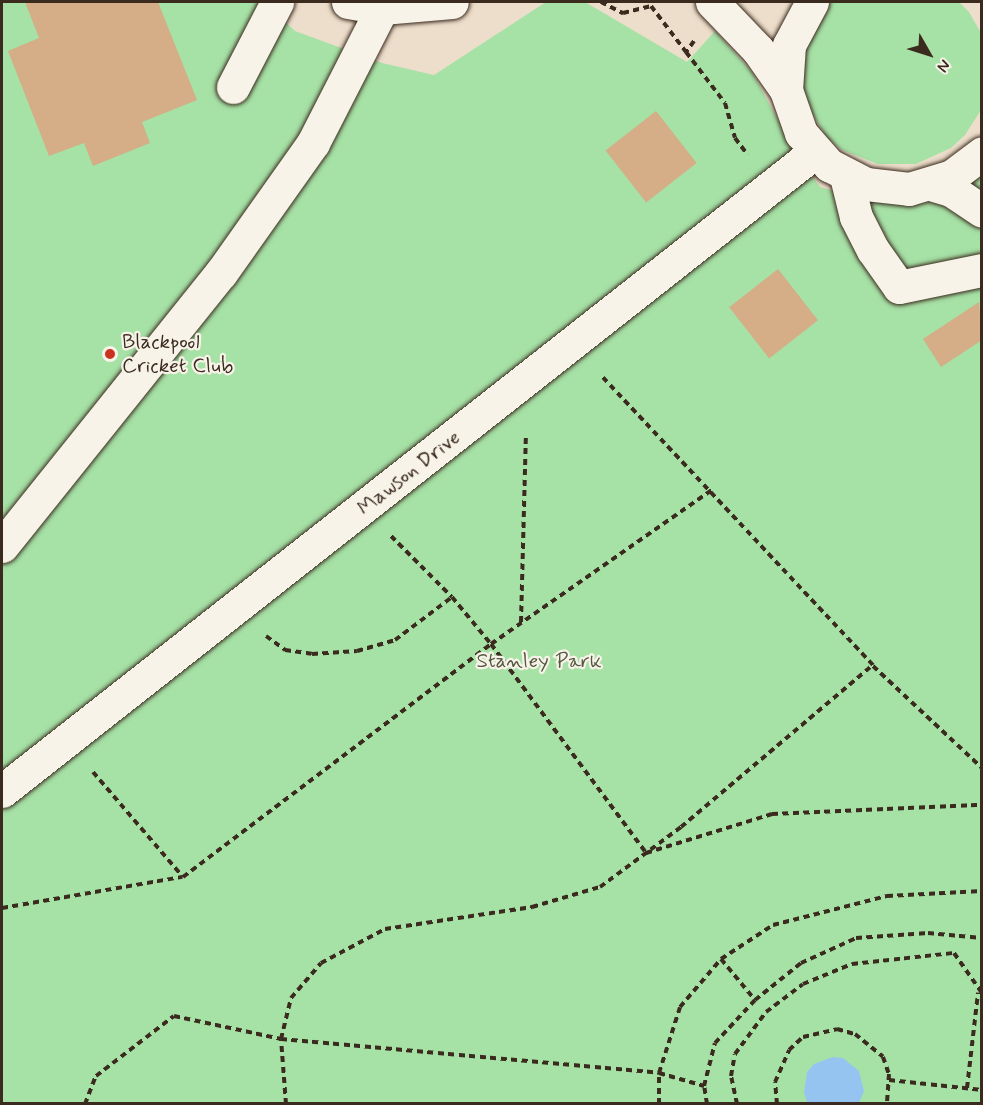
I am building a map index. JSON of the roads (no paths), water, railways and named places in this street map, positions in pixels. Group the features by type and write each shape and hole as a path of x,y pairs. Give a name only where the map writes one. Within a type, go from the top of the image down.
{"street":[{"path":"233,87 278,2"},
{"path":"348,2 382,8 452,2"},
{"path":"812,2 789,45 786,90 791,112 815,152 846,176 888,188 930,184 952,176 981,153"},
{"path":"715,4 758,50 786,90"},
{"path":"2,546 227,264 313,143 382,8"},
{"name":"Mawson Drive","path":"2,791 815,152"},
{"path":"846,176 856,217 873,250 899,287 981,270"},
{"path":"930,184 951,190 981,211"}],"water":[{"path":"833,1057 843,1058 859,1071 864,1091 859,1103 807,1102 804,1092 807,1072 814,1064"}],"place":[{"name":"Blackpool Cricket Club","path":"110,354"}],"park label":[{"name":"Stanley Park","path":"539,661"}]}
